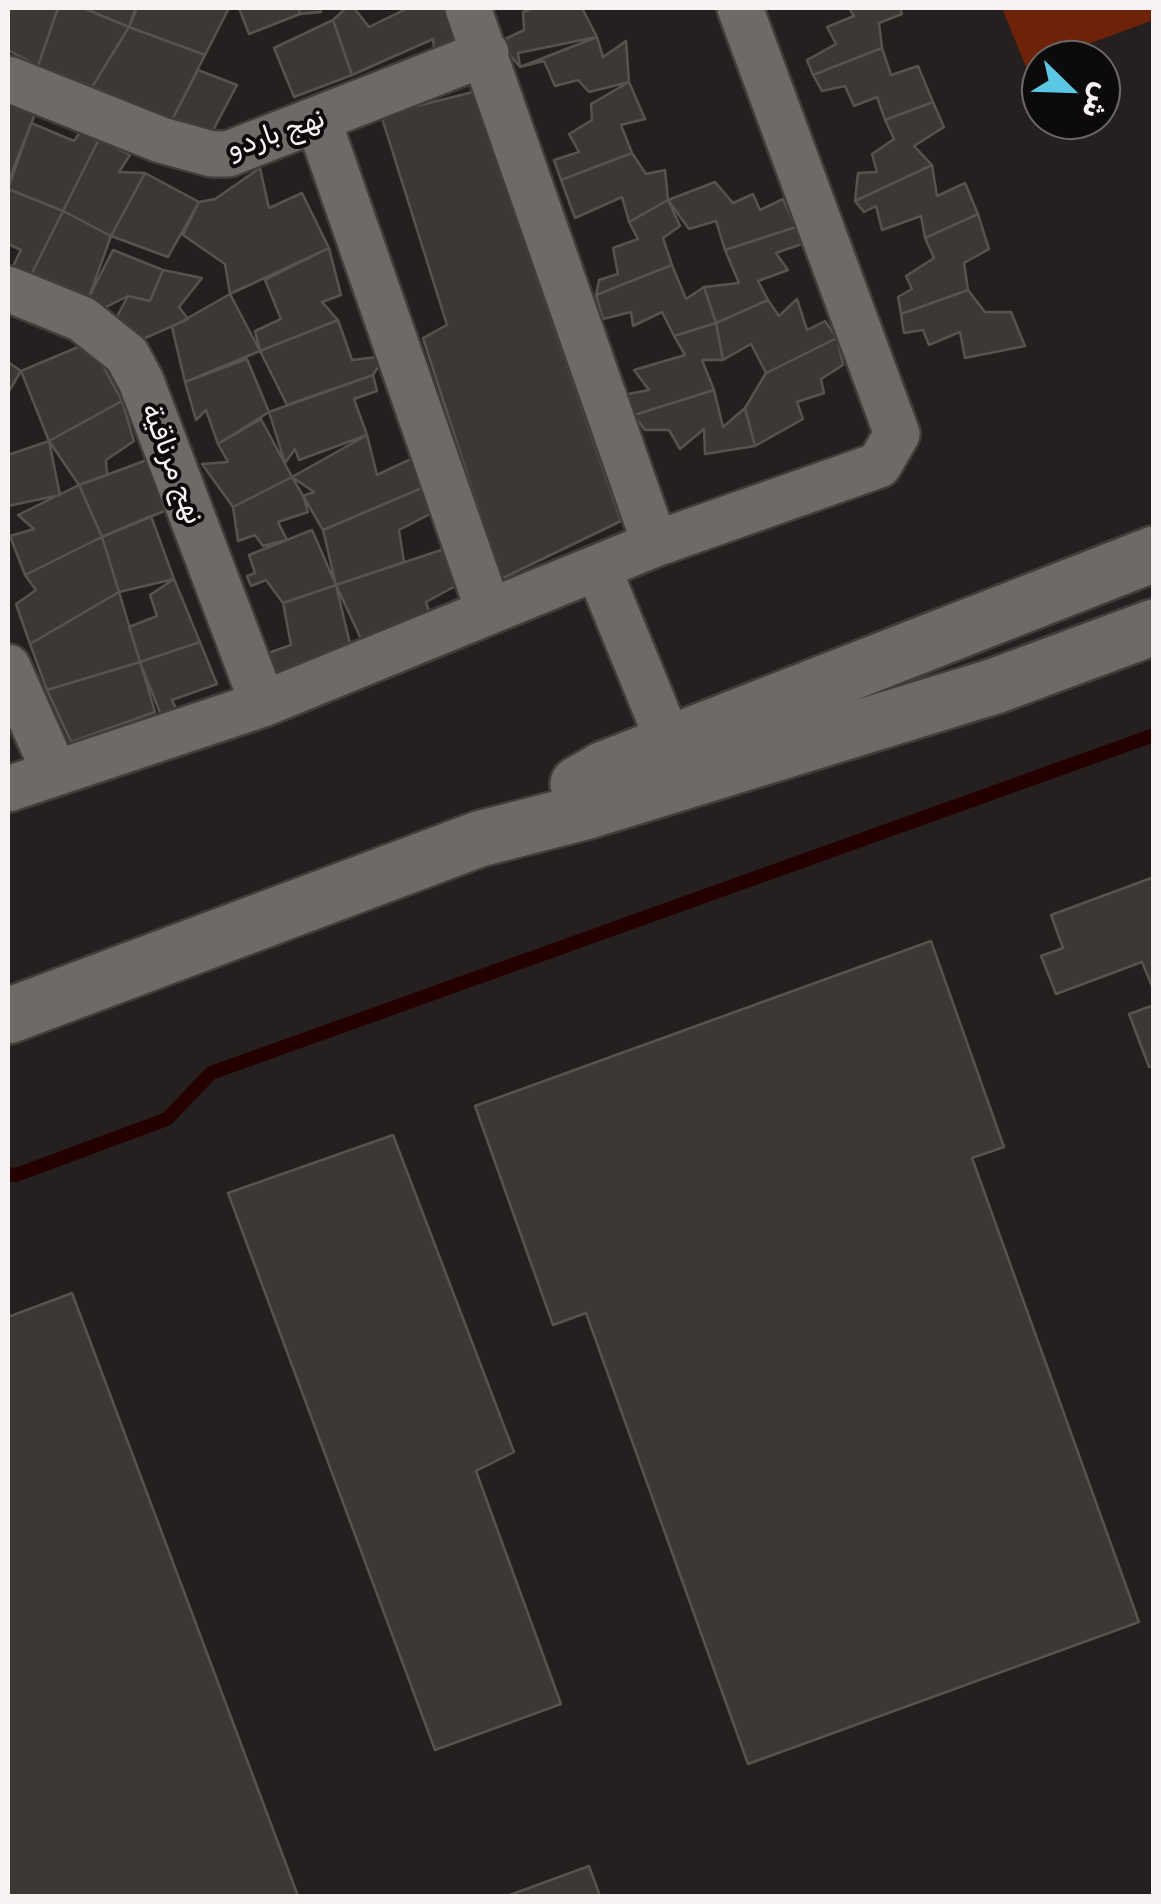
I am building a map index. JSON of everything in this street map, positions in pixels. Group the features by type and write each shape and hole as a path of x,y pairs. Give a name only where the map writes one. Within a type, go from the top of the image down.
{"street":[{"path":"468,8 655,544"},
{"path":"8,789 263,704 655,544 879,465 897,434 740,8"},
{"name":"نهج باردو","path":"8,79 161,140 212,154 248,148 486,53"},
{"path":"318,120 489,612"},
{"name":"نهج مرناقية","path":"8,289 82,319 127,354 263,704"},
{"path":"8,1016 677,763 1154,554"},
{"path":"598,568 677,763"},
{"path":"677,763 995,686 1154,627"},
{"path":"8,667 55,773"}],"shaded area":[{"path":"1002,8 1153,8 1153,20 1099,40 1021,40 1021,55"}],"building":[{"path":"9,8 58,8 38,66 8,50"},
{"path":"58,8 83,8 129,27 92,87 38,66"},
{"path":"83,8 137,8 129,27"},
{"path":"136,8 229,8 205,55 129,27"},
{"path":"239,8 298,8 300,14 249,34"},
{"path":"298,8 320,8 321,12 300,14"},
{"path":"346,8 354,8 369,27 408,8 450,8 461,44 435,56 433,39 352,75 333,20"},
{"path":"534,8 582,8 597,37 520,67 499,42 524,30 523,12"},
{"path":"849,8 900,8 902,14 879,23 882,48 813,75 807,60 836,44 827,27 854,16"},
{"path":"333,20 352,75 294,97 274,48"},
{"path":"129,27 205,55 172,120 92,87"},
{"path":"597,37 603,57 626,41 629,82 589,92 578,80 555,86 544,61 520,67 518,53"},
{"path":"882,48 891,75 918,66 933,102 885,120 877,97 854,106 845,86 822,91 813,75"},
{"path":"198,70 237,85 209,138 172,120"},
{"path":"629,82 645,119 621,125 632,153 561,180 554,160 579,152 569,134 592,120 591,104"},
{"path":"473,92 621,521 501,579 423,338 447,325 381,115"},
{"path":"8,101 37,109 8,182"},
{"path":"933,102 944,127 914,146 932,165 855,201 858,173 877,172 872,154 894,139 885,120"},
{"path":"31,123 74,141 81,131 99,139 63,211 8,189"},
{"path":"99,139 130,155 119,172 145,173 111,236 63,211"},
{"path":"632,153 646,174 665,170 668,200 629,222 622,197 575,218 561,180"},
{"path":"932,165 937,196 965,183 978,214 925,238 921,216 882,230 876,206 864,212 855,201"},
{"path":"260,168 269,208 302,193 329,248 230,294 225,264 183,235 199,202 215,199"},
{"path":"145,173 199,202 168,257 111,236"},
{"path":"715,182 733,203 753,194 760,210 783,199 796,227 725,250 716,221 689,229 668,200"},
{"path":"8,189 63,211 32,273 10,272 21,250 8,244"},
{"path":"668,200 680,226 663,238 672,265 596,295 599,280 618,274 613,248 638,239 629,222"},
{"path":"63,211 111,236 89,297 32,273"},
{"path":"978,214 989,249 964,263 968,290 901,314 898,297 912,289 906,276 934,258 925,238"},
{"path":"796,227 802,244 776,253 788,270 758,281 768,300 716,323 704,287 739,283 725,250"},
{"path":"329,248 341,295 322,302 338,320 260,351 255,331 281,319 265,280"},
{"path":"113,250 163,270 150,301 128,296 100,310 89,297"},
{"path":"672,265 686,299 704,287 716,323 674,336 662,312 633,326 631,312 603,319 596,295"},
{"path":"163,270 202,278 179,307 188,319 143,339 114,322 128,296 150,301"},
{"path":"968,290 985,312 1011,312 1025,346 965,358 960,332 929,345 923,330 904,333 901,314"},
{"path":"230,294 260,351 185,382 172,327"},
{"path":"797,299 807,330 825,321 837,338 766,373 751,344 723,360 716,323 768,300 779,316"},
{"path":"338,320 352,360 385,356 373,375 287,405 260,351"},
{"path":"716,323 723,360 702,360 714,390 634,415 623,395 649,390 634,370 685,355 674,336"},
{"path":"837,338 843,365 821,379 824,393 797,402 803,419 755,446 745,408 766,373"},
{"path":"90,342 122,401 49,441 21,371"},
{"path":"247,359 269,412 218,444 206,410 196,420 185,382"},
{"path":"8,362 21,371 8,393"},
{"path":"373,375 377,391 354,399 367,435 299,460 295,449 285,463 269,412"},
{"path":"714,390 723,427 745,408 755,446 705,454 704,429 680,449 669,430 645,430 634,415"},
{"path":"122,401 134,441 106,460 107,475 79,485 49,441"},
{"path":"261,419 292,477 233,507 202,464 228,462 218,444"},
{"path":"367,435 377,475 415,457 429,485 323,530 292,477"},
{"path":"49,441 60,495 8,506 8,455"},
{"path":"155,457 174,507 102,537 79,485"},
{"path":"292,477 314,492 303,496 308,512 278,522 287,540 263,546 255,535 238,541 233,507"},
{"path":"79,485 102,537 25,575 10,536 34,529 18,515"},
{"path":"429,485 438,510 399,530 404,562 336,585 323,530"},
{"path":"151,516 174,579 119,592 102,537"},
{"path":"312,530 336,585 283,603 266,580 251,586 247,576 255,573 249,555"},
{"path":"102,537 119,592 30,644 16,604 36,590 25,575"},
{"path":"444,549 461,583 426,602 432,622 367,652 336,585"},
{"path":"174,579 200,642 140,662 129,627 157,616 150,595"},
{"path":"336,585 351,648 276,678 268,653 291,645 283,603"},
{"path":"119,592 140,662 47,690 30,644"},
{"path":"200,642 217,684 172,700 178,713 163,720 140,662"},
{"path":"140,662 155,712 71,742 47,690"},
{"path":"1154,877 1154,991 1142,962 1056,994 1041,956 1063,948 1051,915"},
{"path":"931,941 1004,1147 972,1158 1139,1622 748,1764 586,1313 553,1325 475,1106"},
{"path":"1154,1005 1154,1066 1149,1067 1129,1014"},
{"path":"393,1135 514,1452 476,1471 561,1704 435,1750 228,1193"},
{"path":"72,1293 298,1896 8,1896 8,1317"},
{"path":"589,1866 600,1896 507,1896"}],"waterway":[{"path":"8,1174 16,1175 167,1119 211,1073 1154,735"}]}
